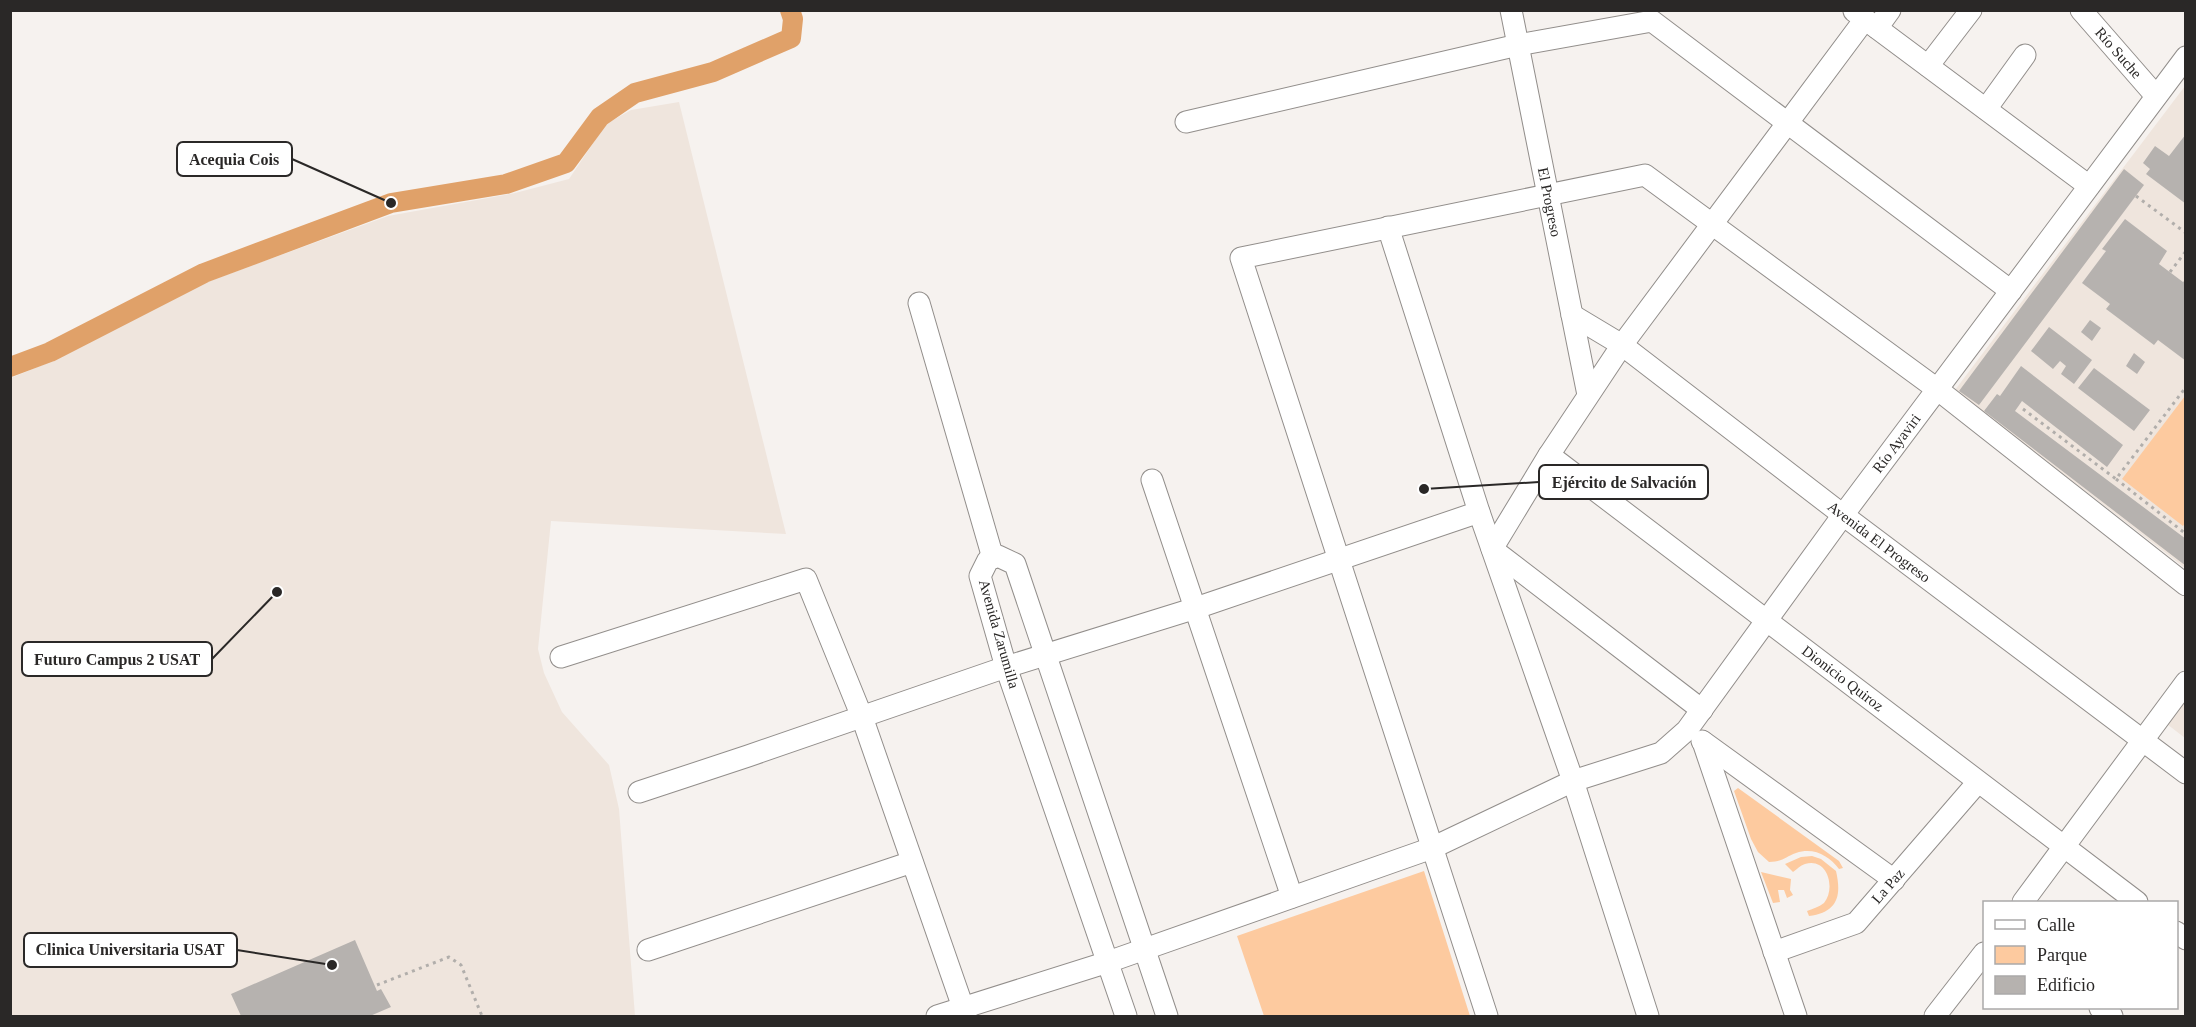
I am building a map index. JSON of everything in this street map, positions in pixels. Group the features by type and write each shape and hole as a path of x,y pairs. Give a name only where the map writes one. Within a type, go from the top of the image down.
{"street":[{"name":"El Progreso","path":"1511,10 1588,395"},
{"path":"1492,549 1549,455 1622,345 1865,19 1890,10"},
{"path":"1928,66 1971,10"},
{"name":"Río Suche","path":"2081,10 2156,96"},
{"path":"1186,122 1654,16 1788,124 2011,291"},
{"path":"1865,19 2089,186"},
{"path":"1986,109 2025,55"},
{"name":"Río Ayaviri","path":"937,1017 965,1012 1432,848 1572,781 1661,753 1695,736 1702,710 1766,621 2186,57"},
{"path":"1486,1017 1241,258 1645,175 1937,389 2186,585"},
{"path":"1388,227 1479,512 1572,781 1647,1017"},
{"path":"919,303 993,558"},
{"name":"Avenida El Progreso","path":"1572,315 1622,345 1843,515 2186,773"},
{"name":"Dionicio Quiroz","path":"1549,455 2134,901"},
{"path":"1152,480 1292,897"},
{"path":"639,792 1006,667 1196,608 1479,512"},
{"path":"1492,549 1702,710"},
{"name":"Avenida Zarumilla","path":"1126,1017 1006,667 980,576 988,560 998,556 1015,564 1167,1017"},
{"path":"561,657 806,579 862,717 965,1012"},
{"path":"2025,901 2186,682"},
{"path":"1695,736 1894,880"},
{"path":"1695,736 1796,1017"},
{"name":"La Paz","path":"1774,952 1856,923 1978,782"},
{"path":"648,950 912,862"},
{"path":"1935,1017 1983,954"}],"path":[{"path":"2136,196 2186,233"},
{"path":"2170,272 2186,251"},
{"path":"2116,479 2186,387"},
{"path":"2023,409 2184,531"},
{"path":"377,985 449,957 461,965 482,1017"}],"shaded area":[{"path":"2185,86 2185,568 1955,390"},
{"path":"679,102 786,534 551,521 538,649 544,673 562,712 609,765 619,809 635,1016 11,1016 11,378 45,364 207,282 388,216 515,193 569,179 606,124 631,110"},
{"path":"2185,692 2185,738 2163,721"}],"green space":[{"path":"2185,396 2186,522 2183,526 2122,479"},
{"path":"1738,788 1839,861 1843,868 1839,869 1831,860 1809,851 1769,862 1758,852 1751,839 1734,791"},
{"path":"1812,856 1821,859 1836,871 1838,888 1835,902 1831,907 1826,911 1809,916 1807,911 1824,903 1828,897 1828,876 1819,865 1813,863 1804,865 1793,872 1785,864 1801,857"},
{"path":"1424,871 1470,1016 1264,1016 1237,936"},
{"path":"1761,872 1791,879 1790,890 1793,895 1787,898 1784,890 1778,890 1780,902 1773,903"}],"building":[{"path":"2186,134 2186,204 2146,174 2150,169 2143,163 2155,146 2169,156"},
{"path":"2124,169 2144,185 1979,405 1959,391"},
{"path":"2125,219 2167,251 2159,264 2183,282 2186,279 2186,361 2158,340 2154,345 2106,309 2110,304 2082,283 2106,251 2102,249"},
{"path":"2090,320 2101,328 2092,341 2081,332"},
{"path":"2049,327 2092,360 2074,384 2061,374 2066,366 2060,361 2053,369 2031,351"},
{"path":"2134,353 2145,362 2137,374 2126,366"},
{"path":"2021,366 2123,445 2107,467 2022,401 2015,411 2186,539 2186,566 1984,411 1997,394 2000,396"},
{"path":"2094,368 2150,410 2134,431 2078,388"},
{"path":"355,940 377,991 381,989 391,1007 370,1016 241,1016 231,994"}],"waterway":[{"path":"10,367 50,352 204,273 391,203 506,184 566,163 600,117 635,93 713,72 791,38 793,19 790,10"}],"place":[{"name":"Acequia Cois","path":"391,203"},
{"name":"Ejército de Salvación","path":"1424,489"},
{"name":"Futuro Campus 2 USAT","path":"277,592"},
{"name":"Clinica Universitaria USAT","path":"332,965"}]}
